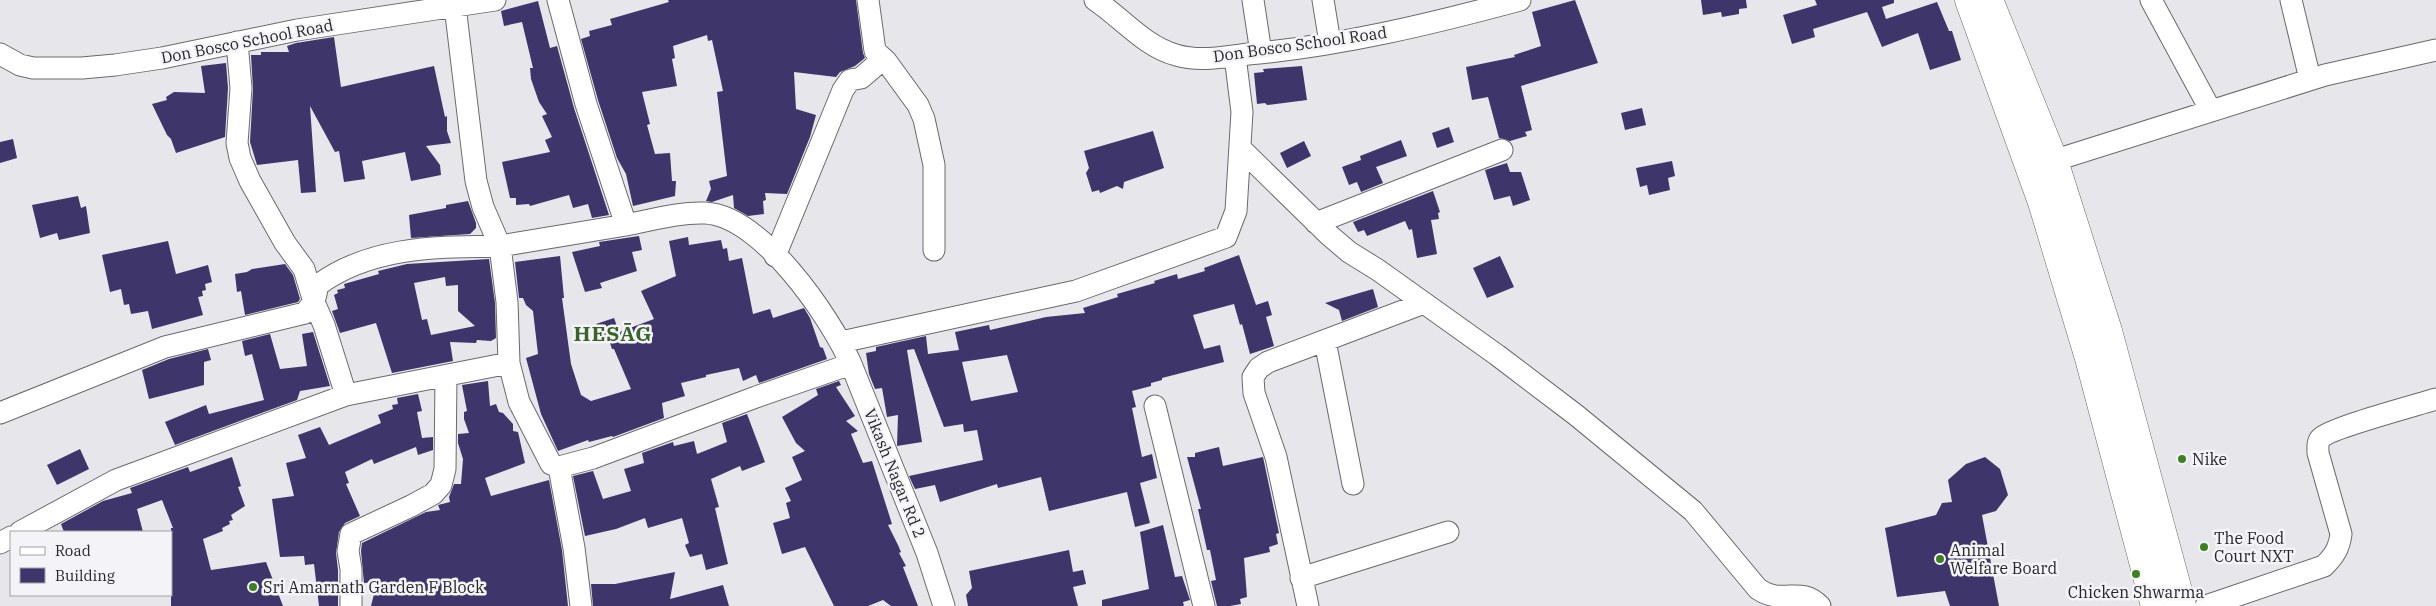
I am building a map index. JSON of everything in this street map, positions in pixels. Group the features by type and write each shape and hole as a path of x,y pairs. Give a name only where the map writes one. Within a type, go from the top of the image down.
{"main road":[{"path":"1969,0 2042,165 2108,331 2182,606"},
{"path":"1989,0 2042,165 2089,358 2155,606"}],"street":[{"name":"Don Bosco School Road","path":"0,54 20,65 33,68 82,68 162,58 297,30 495,0"},
{"path":"558,0 586,104 626,225"},
{"path":"868,0 875,51 918,105 924,119 934,165 934,250"},
{"path":"1253,0 1262,53"},
{"path":"1323,0 1330,43"},
{"name":"Don Bosco School Road","path":"1103,2 1144,40 1176,55 1201,59 1262,53 1352,40 1517,0"},
{"path":"2151,0 2211,111"},
{"path":"2291,0 2310,79"},
{"path":"454,6 476,181 483,208 500,246 507,302 509,362 519,402 550,464 559,467 593,458 756,397 851,364"},
{"path":"237,42 242,88 237,143 240,158 250,181 285,243 304,269 346,395"},
{"path":"2042,165 2310,79 2436,50"},
{"path":"841,342 1076,291 1226,237 1236,211 1242,112 1235,56"},
{"path":"775,256 843,90 850,80 861,78 882,60"},
{"path":"1240,148 1316,223 1349,252 1498,355 1576,415 1693,511 1758,590 1772,603 1805,597 1814,600 1820,606"},
{"path":"1316,223 1502,150"},
{"name":"Vikash Nagar Rd 2","path":"314,302 318,286 328,277 366,260 403,250 442,246 500,246 677,215 707,213 738,223 775,256 805,287 841,342 927,553 944,606"},
{"path":"0,413 165,347 305,313 314,302"},
{"path":"1308,606 1276,457 1254,393 1253,377 1259,368 1268,362 1424,303"},
{"path":"1325,341 1353,484"},
{"path":"22,531 116,480 346,395 509,362"},
{"path":"351,606 351,568 348,551 350,534 411,506 433,494 441,485 445,469 446,376"},
{"path":"2206,606 2324,566 2334,556 2339,546 2341,534 2318,453 2318,443 2321,438 2338,430 2436,399"},
{"path":"1155,406 1204,606"},
{"path":"559,467 574,548 581,606"},
{"path":"1301,578 1448,532"}],"building":[{"path":"668,0 856,0 865,58 855,66 840,72 836,77 794,72 796,109 816,115 810,137 787,194 765,193 766,200 763,201 764,214 748,216 734,208 733,195 712,202 706,201 711,189 709,181 727,176 717,92 723,91 712,40 708,41 707,35 673,46 675,58 672,59 677,86 642,92 650,124 647,125 655,154 670,153 672,181 676,181 675,196 633,206 626,174 617,158 581,39 590,36 589,31 612,25 610,19 669,2"},
{"path":"1575,0 1598,63 1521,86 1532,130 1525,132 1527,136 1510,141 1499,138 1488,97 1472,100 1466,67 1515,57 1514,55 1541,46 1532,12"},
{"path":"1701,0 1746,0 1747,8 1739,9 1739,14 1722,17 1721,12 1703,15"},
{"path":"1815,0 1894,0 1894,3 1882,7 1886,19 1937,2 1949,31 1952,31 1961,60 1930,70 1918,33 1882,47 1867,12 1813,29 1815,37 1792,44 1783,15 1817,5"},
{"path":"538,1 550,48 557,46 574,108 609,215 592,218 588,204 573,208 569,195 530,206 529,204 516,205 516,198 510,198 502,162 550,152 545,140 552,137 542,116 547,114 539,102 531,79 530,68 533,68 522,22 504,26 501,11"},
{"path":"334,37 341,87 434,66 445,117 447,116 447,131 451,143 426,146 440,165 441,175 411,181 405,152 362,161 365,179 344,182 339,151 335,152 310,106 316,192 301,193 298,160 257,165 250,142 253,89 251,55 261,55 261,52 289,52 287,46"},
{"path":"226,63 228,88 225,137 176,153 171,139 167,135 152,104 167,100 166,97 174,92 205,93 201,66"},
{"path":"1302,66 1307,100 1267,105 1265,103 1257,104 1254,73 1264,72 1263,69"},
{"path":"1642,108 1646,125 1625,130 1621,113"},
{"path":"1449,127 1454,142 1437,148 1432,133"},
{"path":"1153,131 1164,168 1124,182 1123,189 1117,186 1100,193 1099,190 1092,192 1086,173 1089,168 1084,151"},
{"path":"13,139 17,158 0,163 0,142"},
{"path":"1401,140 1407,156 1376,167 1383,183 1361,192 1357,182 1349,185 1342,167 1361,160 1360,156"},
{"path":"1304,141 1311,156 1287,168 1280,153"},
{"path":"1672,161 1675,176 1668,178 1670,190 1649,195 1647,185 1640,187 1636,168"},
{"path":"1507,163 1510,172 1521,172 1530,200 1513,206 1510,196 1494,200 1485,170"},
{"path":"1433,191 1440,212 1438,213 1439,219 1431,220 1437,254 1417,258 1412,229 1409,230 1405,221 1367,236 1364,230 1358,232 1353,222"},
{"path":"78,196 81,208 86,206 90,233 59,240 57,233 40,238 32,205"},
{"path":"468,201 476,223 476,228 470,234 411,238 409,215 446,208 446,205"},
{"path":"639,236 642,250 632,252 637,271 600,283 602,288 585,292 572,252 600,246 599,242"},
{"path":"688,237 689,245 721,240 723,249 727,248 729,261 742,258 753,314 770,309 773,318 804,308 827,359 759,383 756,375 743,381 739,368 681,383 685,396 662,403 664,418 613,437 589,442 588,440 558,451 541,414 526,358 538,354 533,311 526,305 523,298 519,298 515,262 560,256 564,298 562,298 571,364 581,395 591,401 631,389 614,349 612,349 609,340 603,340 596,324 614,318 619,332 654,319 641,291 676,276 669,241"},
{"path":"168,241 176,274 208,265 212,282 205,284 206,290 202,291 203,296 198,297 203,315 152,329 148,311 131,314 129,304 124,305 121,289 110,292 102,255"},
{"path":"1239,255 1256,305 1268,301 1272,315 1266,317 1274,346 1250,354 1242,324 1240,325 1234,304 1193,315 1204,349 1220,345 1224,362 1162,378 1162,380 1151,383 1151,386 1132,391 1136,407 1132,408 1142,457 1152,454 1157,478 1140,483 1150,523 1135,527 1127,492 1049,511 1041,477 998,488 997,484 940,502 935,485 915,489 909,476 983,460 977,430 964,432 963,424 944,427 914,349 907,350 922,442 897,446 898,415 887,417 882,388 875,389 869,374 866,353 876,351 876,347 926,336 928,354 959,350 955,332 989,325 990,330 1046,317 1085,313 1083,308 1118,297 1117,294 1155,283 1154,281 1177,274 1178,279 1205,271 1204,268","holes":["1007,355 1018,392 971,401 962,362"]},
{"path":"1500,256 1514,287 1487,298 1473,268"},
{"path":"489,259 495,303 496,338 491,341 477,340 476,343 450,342 453,361 392,373 376,323 340,333 332,311 338,309 334,295 338,293 337,290 345,288 344,284 379,274 378,271 407,264","holes":["445,277 446,286 458,285 458,311 475,326 431,335 427,319 422,320 414,283"]},
{"path":"285,264 293,275 300,299 298,302 245,315 241,291 237,292 235,274 252,269"},
{"path":"1373,289 1378,307 1342,321 1339,310 1325,303"},
{"path":"313,332 330,386 300,391 297,400 175,445 165,422 206,405 209,414 264,400 252,354 245,356 242,341 270,334 280,369 307,366 302,334"},
{"path":"208,349 211,360 204,362 204,385 149,399 142,370 169,359"},
{"path":"488,381 490,406 496,404 499,412 503,413 513,424 513,431 518,432 525,463 485,478 491,496 549,480 562,550 568,606 371,606 377,582 364,583 362,543 426,512 440,510 438,505 450,502 449,497 454,484 461,484 463,459 458,443 458,434 469,433 464,419 464,412 467,411 462,385"},
{"path":"839,381 841,385 836,387 855,416 846,421 858,431 851,434 863,463 872,461 892,524 888,525 901,552 899,553 906,566 903,567 918,606 891,606 883,600 868,606 834,606 805,547 782,554 773,523 790,518 786,503 791,501 785,488 802,480 792,457 805,451 796,443 782,417 818,395 816,389"},
{"path":"418,394 422,411 417,412 422,438 433,437 433,450 418,455 416,447 374,464 372,459 345,472 349,483 346,484 360,516 345,523 339,532 336,553 338,606 319,606 314,564 305,565 304,556 280,557 272,499 294,496 286,463 306,458 298,435 320,427 329,445 381,423 378,415 393,409 392,405 398,404 397,398"},
{"path":"747,414 765,462 742,471 740,466 711,479 719,507 715,508 728,564 706,570 702,554 690,557 685,545 689,543 682,518 648,528 645,518 616,529 585,536 573,476 593,471 603,499 631,491 624,469 644,463 642,453 673,442 674,446 694,441 697,454 727,442 722,423"},
{"path":"1219,447 1223,466 1263,457 1279,533 1276,534 1278,544 1269,547 1270,552 1244,558 1247,597 1240,599 1241,604 1230,606 1217,606 1211,581 1216,580 1210,550 1207,550 1198,509 1201,509 1187,457 1195,457 1195,453"},
{"path":"80,449 89,469 57,485 47,465"},
{"path":"232,457 241,486 238,487 245,506 231,515 233,520 229,521 230,524 222,528 223,531 203,539 211,570 266,562 283,606 171,606 171,528 173,528 162,500 137,509 143,531 64,531 61,524 103,501 132,493 130,488 188,467 190,472"},
{"name":"Animal Welfare Board","path":"1985,457 2000,469 2008,495 1996,511 1982,515 1999,606 1950,606 1945,591 1897,597 1885,528 1936,515 1942,503 1952,502 1948,480 1966,464"},
{"path":"1163,525 1175,577 1182,576 1190,600 1183,602 1184,606 1102,606 1102,600 1149,589 1140,532"},
{"path":"1069,550 1073,572 1083,570 1086,584 1073,587 1078,606 968,606 966,595 972,588 969,571"},
{"path":"675,572 670,599 723,585 729,606 593,606 591,584 615,584"}],"place":[{"name":"Nike","path":"2182,459"},
{"name":"The Food Court NXT","path":"2204,547"},
{"name":"Animal Welfare Board","path":"1940,559"},
{"name":"Chicken Shwarma","path":"2136,574"},
{"name":"Sri Amarnath Garden F Block","path":"253,587"}],"district":[{"name":"HESĀG","path":"613,334"}]}
